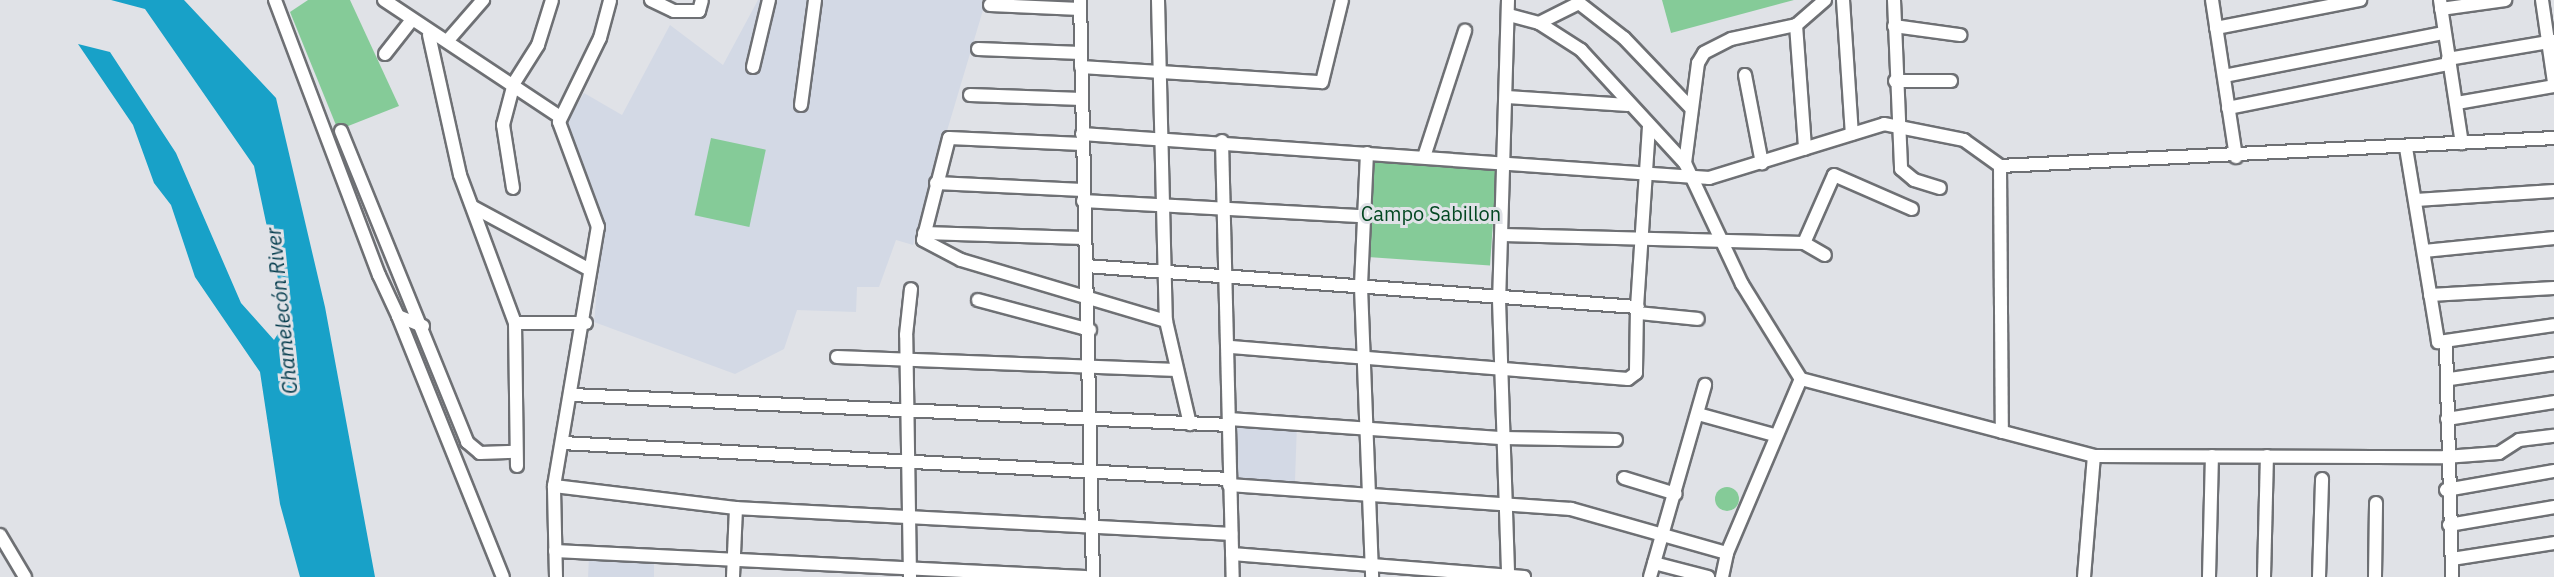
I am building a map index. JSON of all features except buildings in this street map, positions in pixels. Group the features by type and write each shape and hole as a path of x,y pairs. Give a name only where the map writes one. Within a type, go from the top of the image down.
{"street":[{"path":"275,0 503,577"},
{"path":"449,39 483,0"},
{"path":"513,188 503,125 514,83 537,45 552,0"},
{"path":"560,117 600,38 610,0"},
{"path":"655,1 699,11 702,0"},
{"path":"753,67 769,0"},
{"path":"801,105 815,0"},
{"path":"1158,0 1159,205 1166,321 1190,424"},
{"path":"1082,67 1322,82 1342,0"},
{"path":"1508,0 1503,235 1498,300 1508,576"},
{"path":"1685,163 1692,108 1704,53 1731,39 1796,25 1825,0"},
{"path":"1843,0 1852,134"},
{"path":"1894,0 1895,81 1902,172 1940,188"},
{"path":"2212,0 2236,157"},
{"path":"2216,28 2360,0"},
{"path":"2462,143 2440,5 2505,0"},
{"path":"2542,0 2551,42 2554,82"},
{"path":"389,1 429,35 449,39 560,117 598,227 590,270 586,323 554,486 556,577"},
{"path":"1539,22 1579,3 1624,38 1692,108"},
{"path":"990,5 1080,5 1084,238 1086,300 1090,330 1093,577"},
{"path":"1509,15 1539,22 1581,50 1628,105 1685,163 1727,243 1742,285 1801,379 2094,456 2445,457 2499,453 2519,440 2554,436"},
{"path":"385,54 411,21"},
{"path":"1796,25 1805,149"},
{"path":"1894,26 1960,35"},
{"path":"1424,157 1465,31"},
{"path":"2224,76 2444,33"},
{"path":"429,35 453,149 515,323 514,452 517,466"},
{"path":"2228,108 2448,61 2551,42"},
{"path":"978,49 1081,53"},
{"path":"1745,75 1762,163"},
{"path":"1895,81 1951,81"},
{"path":"2457,103 2554,87"},
{"path":"970,95 1082,99"},
{"path":"1507,97 1628,105"},
{"path":"1166,321 1086,300 961,260 923,240 936,183 950,138 1082,139 1159,136 1709,178 1852,134 1898,124 1964,140 2000,166 2236,157 2554,138"},
{"path":"1228,347 1628,379 1636,374 1637,310 1644,240 1645,173 1649,125"},
{"path":"341,131 423,326 467,442 480,453 514,452"},
{"path":"1222,141 1233,577"},
{"path":"2406,148 2438,342 2446,344 2554,325"},
{"path":"1367,153 1361,287 1372,571"},
{"path":"2000,166 2002,432"},
{"path":"1804,243 1834,174 1911,209"},
{"path":"936,183 1159,205 1363,216"},
{"path":"2416,200 2554,191"},
{"path":"473,207 590,270"},
{"path":"924,233 1084,238"},
{"path":"1503,235 1727,243 1804,243 1825,255"},
{"path":"2424,251 2554,238"},
{"path":"1086,266 1637,310 1698,319"},
{"path":"2430,295 2554,288"},
{"path":"911,289 907,362 911,571"},
{"path":"978,300 1090,330"},
{"path":"398,316 423,326"},
{"path":"515,323 586,323"},
{"path":"2446,344 2450,379 2445,457 2452,577"},
{"path":"837,357 1090,369 1177,370"},
{"path":"2450,379 2554,364"},
{"path":"1722,577 1727,554 1774,435 1801,379"},
{"path":"1650,577 1676,494 1705,385"},
{"path":"572,395 1091,422 1366,424 1503,438 1616,440"},
{"path":"2447,418 2554,402"},
{"path":"1698,414 1774,435"},
{"path":"562,443 1229,482 1369,495 1571,509 1663,538 1727,554"},
{"path":"2084,577 2094,456"},
{"path":"2209,577 2212,456"},
{"path":"2264,577 2267,456"},
{"path":"2446,490 2554,471"},
{"path":"1624,478 1676,494"},
{"path":"2319,577 2322,479"},
{"path":"554,486 736,508 910,514 1231,534"},
{"path":"2375,577 2376,503"},
{"path":"2449,525 2554,507"},
{"path":"733,577 736,508"},
{"path":"0,535 25,577"},
{"path":"2452,559 2554,543"},
{"path":"555,551 734,557 911,571 1085,577"},
{"path":"1232,554 1372,571 1524,577"},
{"path":"1654,563 1708,577"}],"shaded area":[{"path":"758,0 986,0 913,245 896,240 879,287 857,287 856,312 797,310 784,349 735,374 594,322 603,226 565,125 584,93 622,115 670,25 723,65"},
{"path":"1236,423 1297,425 1295,483 1234,481"},
{"path":"589,556 654,559 654,577 588,577"}],"green space":[{"path":"308,0 350,0 399,106 338,130 290,12"},
{"path":"1662,0 1794,0 1671,33"},
{"path":"711,138 766,150 749,227 695,215"},
{"name":"Campo Sabillon","path":"1371,161 1497,170 1490,266 1364,257"},
{"path":"1727,487 1736,490 1739,499 1736,508 1727,511 1718,508 1715,499 1718,490"}],"water":[{"path":"111,0 184,0 276,98 325,307 375,577 300,577 280,504 260,372 195,277 171,205 154,183 133,125 78,44 110,52 176,153 241,303 274,340 283,326 284,307 254,166 145,9"}],"water label":[{"name":"Chamelecón River","path":"281,311"}]}
